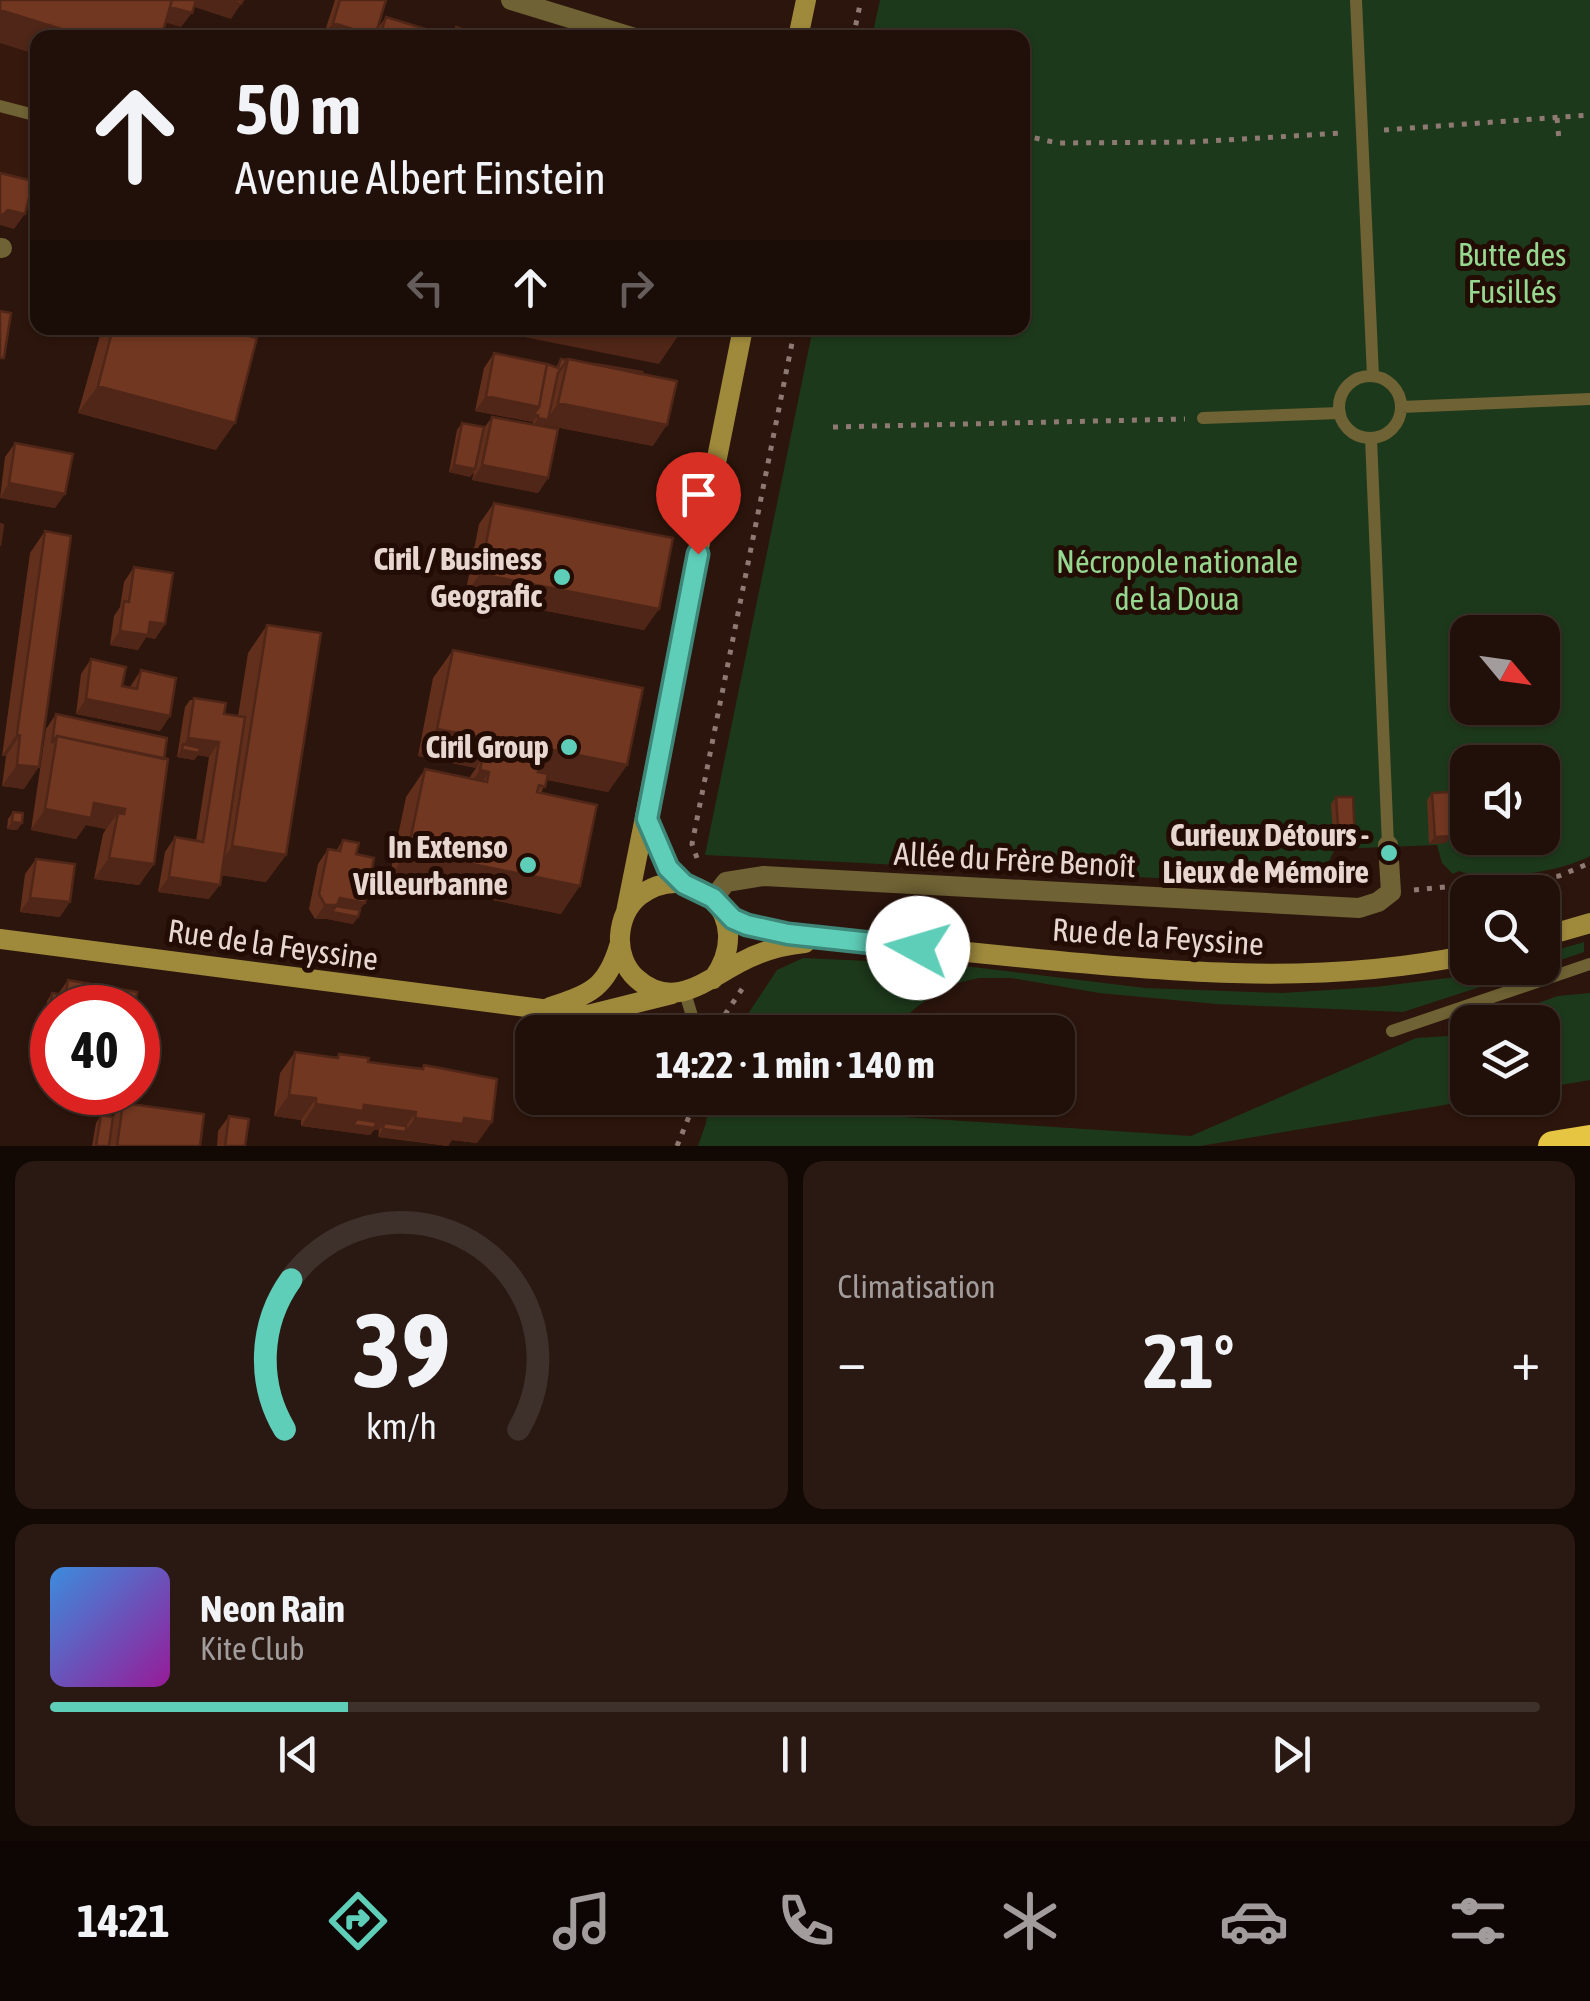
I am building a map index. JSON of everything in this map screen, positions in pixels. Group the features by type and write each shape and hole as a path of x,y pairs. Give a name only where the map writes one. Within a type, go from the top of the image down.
{"highway":[{"path":"1553,1146 1590,1140"}],"street":[{"path":"511,0 609,30"},
{"path":"800,30 806,0"},
{"path":"626,912 651,888 665,884 684,884 720,896 730,944 724,964 712,979 678,993 646,987 632,974 619,946 741,335"},
{"path":"647,819 668,868 684,884"},
{"path":"1388,845 1392,892"},
{"name":"Allée du Frère Benoît","path":"720,896 764,876 1358,908 1378,902 1392,892"},
{"name":"Rue de la Feyssine","path":"720,896 733,919 788,934 1192,973 1357,972 1450,959"},
{"path":"1560,932 1590,923"},
{"name":"Rue de la Feyssine","path":"0,938 538,1010 588,1014 678,993"},
{"name":"Rue de la Feyssine","path":"712,979 758,954 797,944 844,940"},
{"name":"Rue de la Feyssine","path":"538,1010 574,1000 594,989 612,971 619,946"}],"lane":[{"path":"1356,0 1373,376"},
{"path":"0,106 30,114"},
{"path":"1373,376 1390,383 1402,407 1396,426 1371,438 1351,432 1340,413 1344,391 1351,383 1373,376"},
{"path":"1402,407 1590,399"},
{"path":"1203,418 1340,413"},
{"path":"1371,438 1388,845"},
{"path":"1392,1031 1590,964"},
{"path":"678,993 689,1015"}],"path":[{"path":"855,30 861,0"},
{"path":"1030,137 1058,143 1172,142 1590,116"},
{"path":"1557,118 1559,140"},
{"path":"720,896 692,844 794,335"},
{"path":"833,427 1203,418"},
{"path":"1392,892 1559,876 1590,863"},
{"path":"725,1015 739,996 758,954"},
{"path":"677,1146 690,1115"}],"shaded area":[{"path":"0,0 88,0 191,30 30,30 30,184 0,177"}],"green space":[{"name":"Nécropole nationale de la Doua","path":"880,0 1590,0 1590,856 1544,871 1480,875 1459,871 1453,874 1442,863 1437,845 1335,849 1325,869 1304,878 1197,880 705,855 812,335 1030,335 1030,30 874,30"},
{"path":"1584,942 1584,952 1560,960 1560,949"},
{"path":"803,958 956,965 1145,988 1282,993 1450,978 1450,985 1486,985 1403,1012 1216,1004 1099,993 1011,978 979,978 948,985 908,1015 747,1015 777,970"},
{"path":"1590,993 1590,1080 1560,1085 1560,1005 1533,1005 1558,996"},
{"path":"1448,1036 1450,1104 1200,1146 698,1146 707,1115 872,1115 1191,1136 1416,1038"}],"building":[{"path":"0,0 172,0 163,30 64,30 0,10"},
{"path":"172,0 196,0 192,13 170,7"},
{"path":"340,0 386,0 377,30 356,30 333,23"},
{"path":"386,17 429,30 382,30"},
{"path":"0,173 30,180 25,214 8,210 0,217"},
{"path":"0,311 11,313 4,358 0,358"},
{"path":"111,335 257,338 235,423 98,386"},
{"path":"494,353 547,364 539,407 486,396"},
{"path":"561,359 567,360 558,373 548,420 538,418 534,414 539,407 547,364 558,368"},
{"path":"568,359 677,381 667,425 558,403"},
{"path":"492,417 558,429 548,478 482,465"},
{"path":"462,423 484,427 475,469 454,465"},
{"path":"15,443 73,454 65,494 9,483"},
{"name":"Ciril / Business Geografic","path":"494,503 673,538 659,609 480,574"},
{"path":"45,531 71,536 39,767 17,765 17,734"},
{"path":"134,567 173,573 165,624 150,622 148,635 120,631"},
{"path":"267,625 321,633 286,855 232,846"},
{"path":"453,650 643,688 627,765 543,748 538,772 548,774 545,787 539,785 537,792 597,805 580,886 408,851 425,769 487,782 489,772 480,770 482,760 491,762 495,740 437,729"},
{"path":"91,659 126,667 122,686 137,689 141,670 176,678 170,716 86,699"},
{"path":"194,698 226,703 224,714 245,717 220,885 169,877 175,837 203,842 219,742 188,738"},
{"path":"56,714 167,738 164,759 57,736 52,743"},
{"path":"57,736 168,759 154,864 109,858 118,813 124,814 125,809 94,803 91,818 45,809"},
{"path":"183,744 200,748 199,753 182,750"},
{"path":"1449,792 1450,836 1435,837 1432,793"},
{"path":"1336,797 1353,797 1355,839 1339,840"},
{"path":"13,812 23,813 22,823 12,822"},
{"path":"343,840 359,843 356,854 374,858 365,903 340,898 337,905 325,905 319,894 328,849 340,851"},
{"path":"36,859 75,864 70,902 30,898"},
{"path":"336,906 360,910 358,917 332,912"},
{"path":"68,980 97,985 67,985"},
{"path":"295,1052 338,1058 339,1054 423,1069 424,1065 497,1079 492,1122 464,1118 463,1124 415,1118 416,1112 364,1105 363,1111 316,1104 316,1098 289,1095"},
{"path":"160,1108 204,1114 200,1146 117,1146 121,1115 160,1115"},
{"path":"101,1115 113,1117 109,1146 96,1146"},
{"path":"229,1116 249,1119 245,1146 225,1146"},
{"path":"357,1119 376,1122 375,1128 353,1125"},
{"path":"384,1123 406,1126 406,1132 383,1129"}],"place":[{"name":"Ciril / Business Geografic","path":"562,577"},
{"name":"Ciril Group","path":"569,747"},
{"name":"Curieux Détours - Lieux de Mémoire","path":"1389,853"},
{"name":"In Extenso Villeurbanne","path":"528,865"}],"route":[{"path":"698,554 647,819 668,868 684,884 713,898 733,919 747,925 788,934 918,948"}],"park label":[{"name":"Butte des Fusillés","path":"1512,274"}]}
